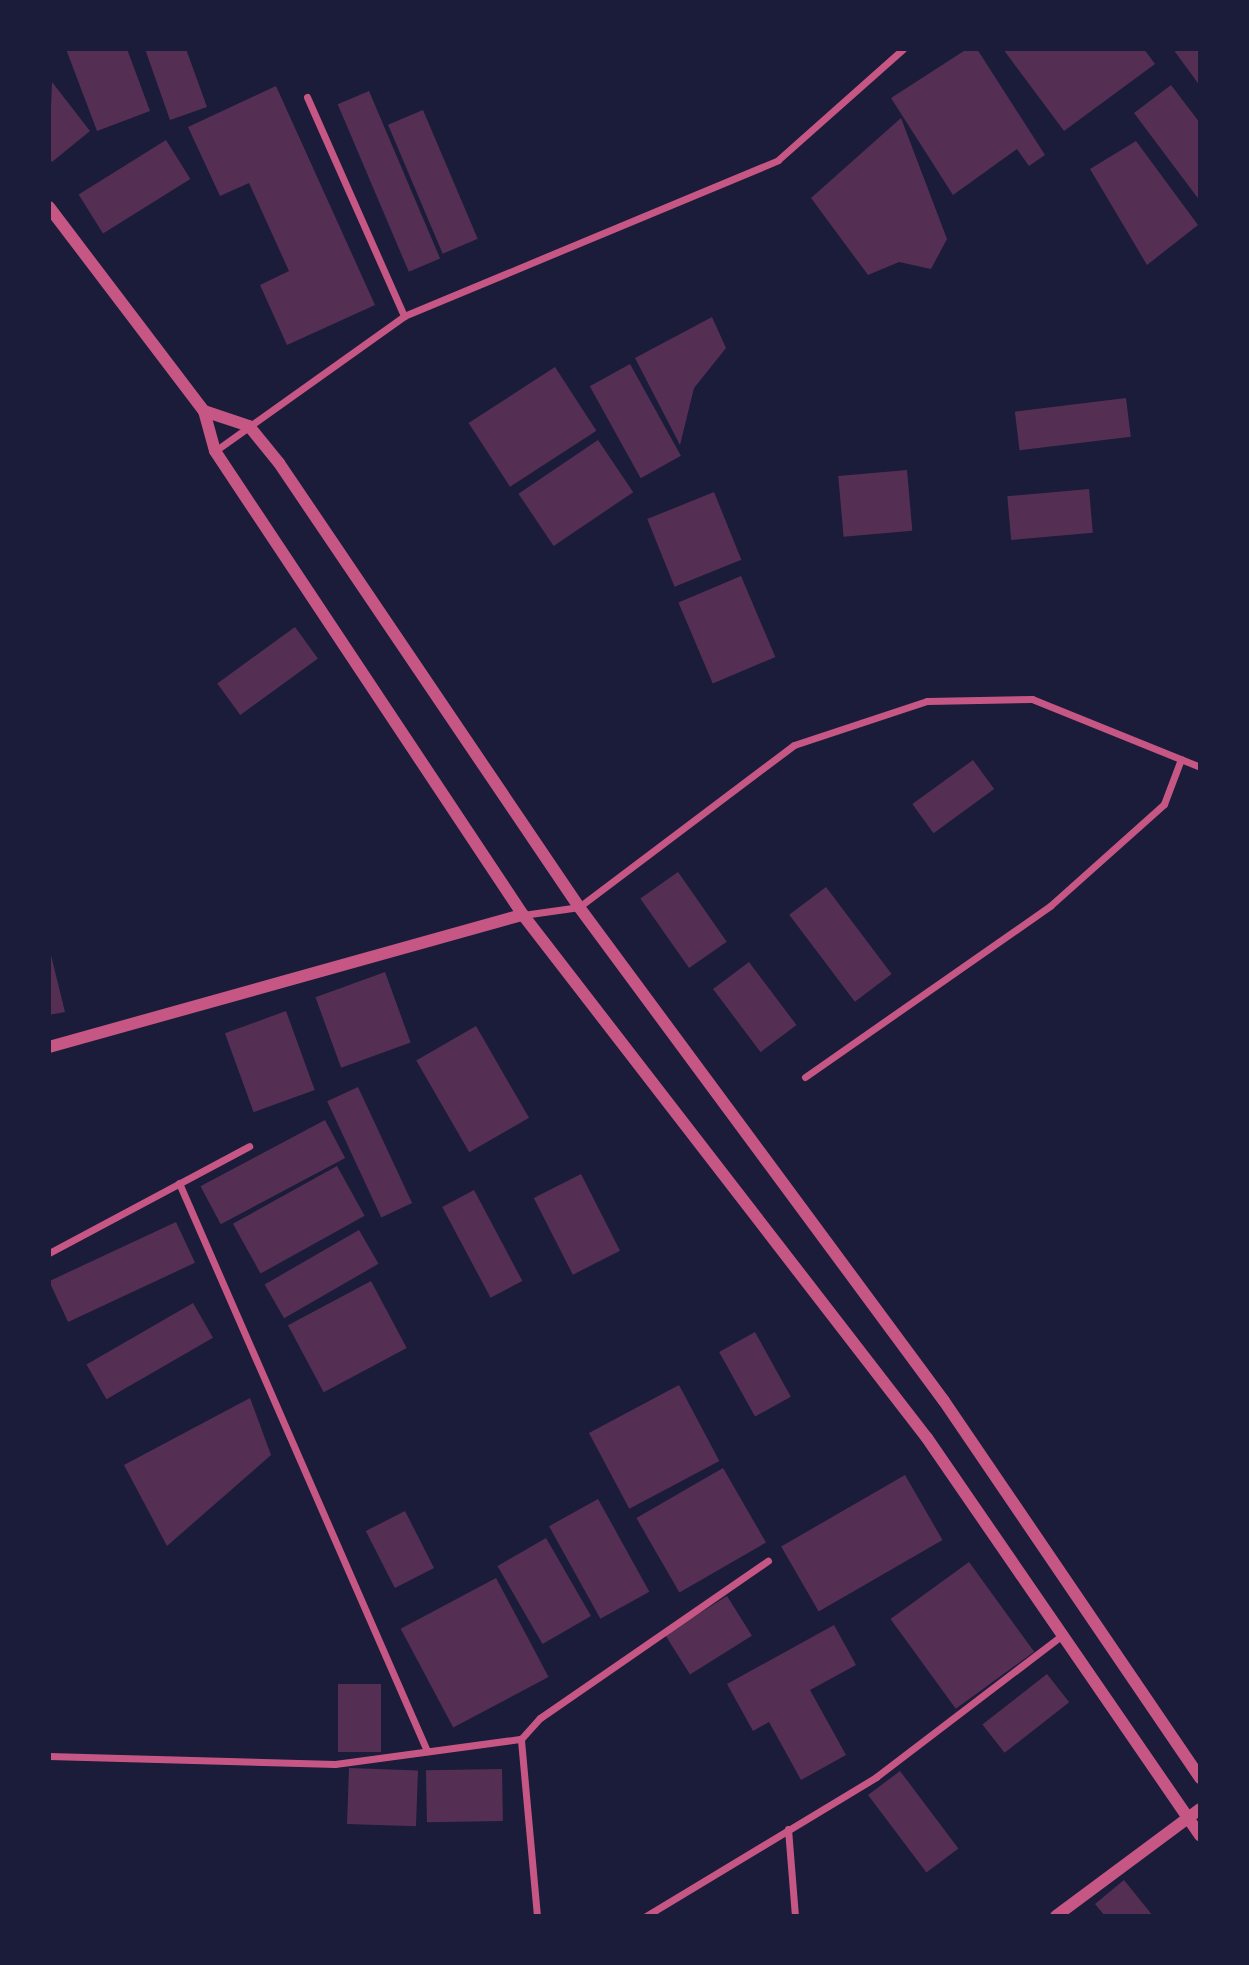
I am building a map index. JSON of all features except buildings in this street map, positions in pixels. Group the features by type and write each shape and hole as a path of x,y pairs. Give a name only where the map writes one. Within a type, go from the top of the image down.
{"street":[{"path":"215,451 404,316 778,160 903,49"},
{"path":"307,97 404,316"},
{"path":"49,207 204,411 215,451 523,915 927,1438 1060,1637 1200,1835"},
{"path":"204,411 249,426 279,463 579,907 944,1401 1200,1778"},
{"path":"49,1047 523,915 579,907 794,745 928,701 1032,699 1200,767"},
{"path":"805,1077 1050,906 1164,804 1181,759"},
{"path":"49,1253 249,1146"},
{"path":"179,1183 427,1751"},
{"path":"49,1756 335,1763 521,1739 540,1718 768,1561"},
{"path":"646,1916 876,1777 1060,1637"},
{"path":"521,1739 537,1916"},
{"path":"1055,1916 1200,1809"},
{"path":"788,1829 794,1916"}]}
